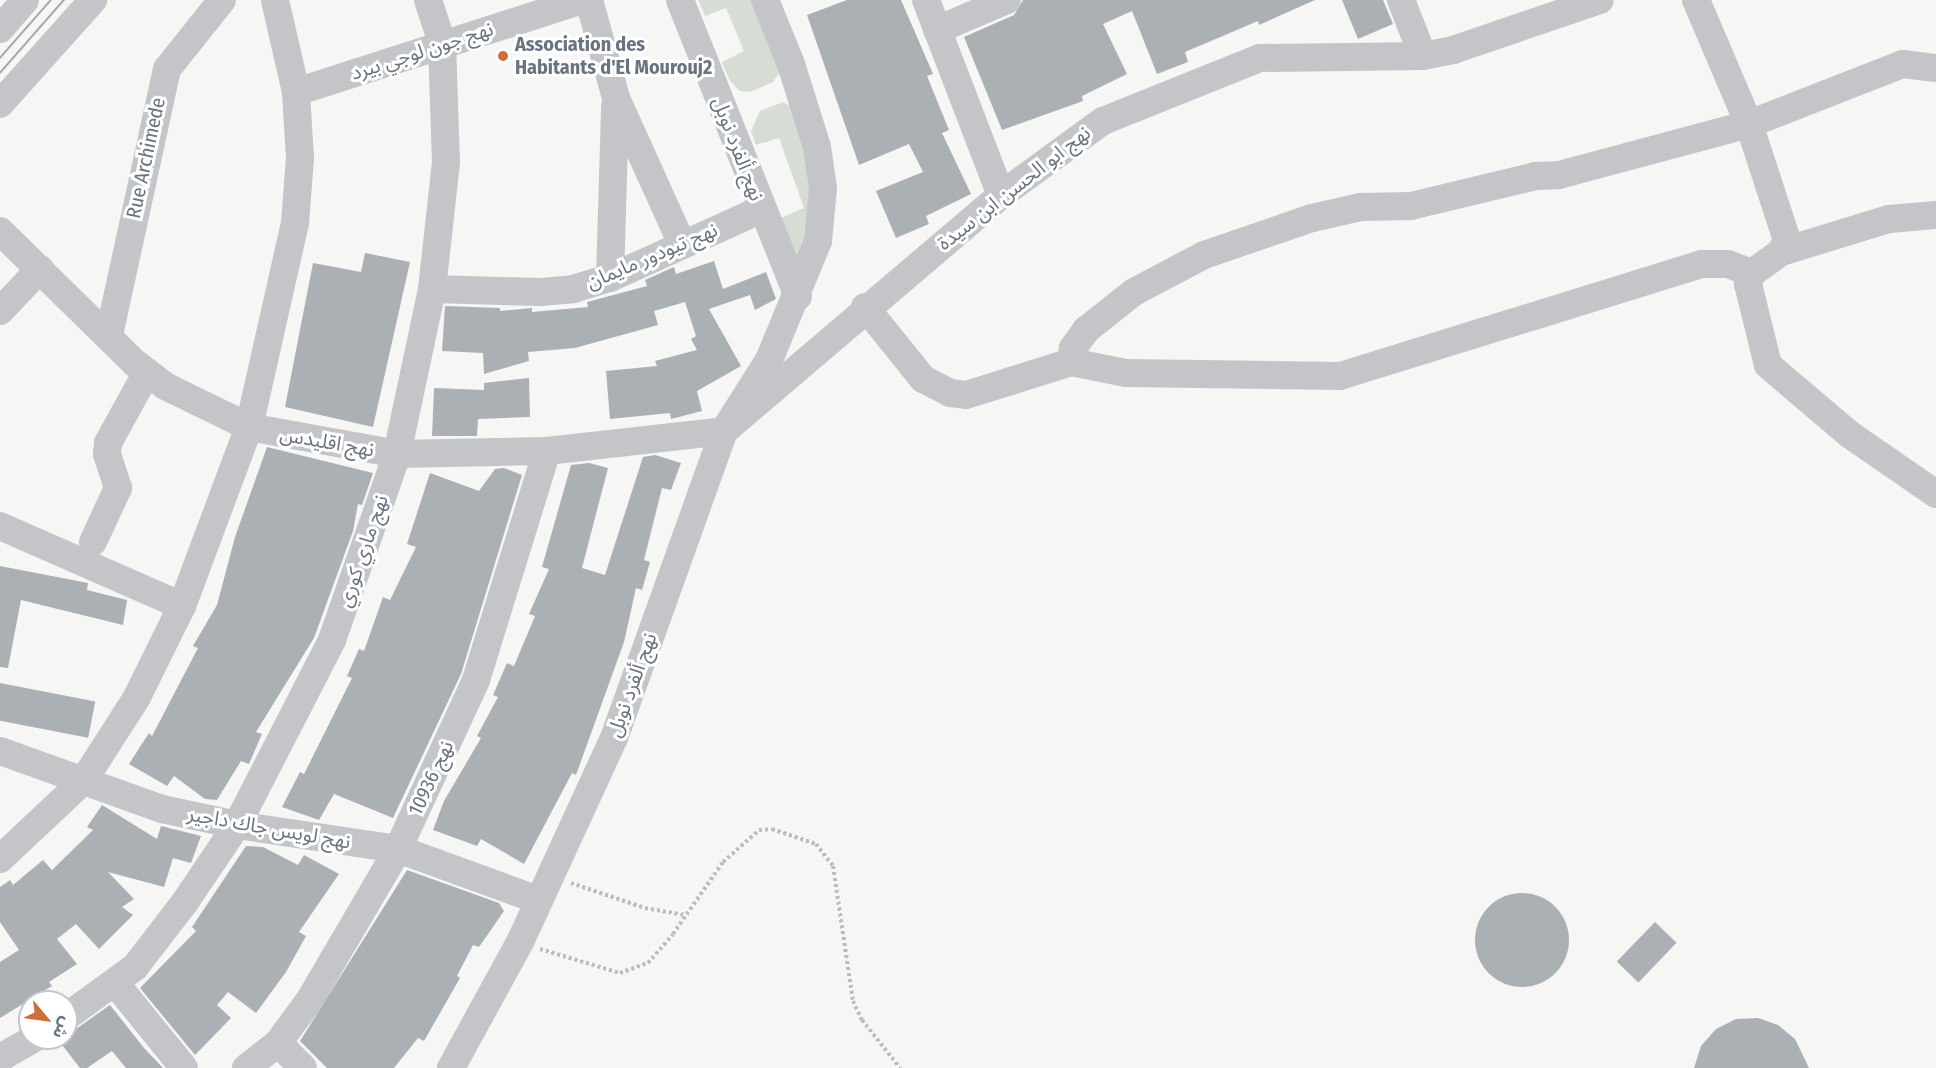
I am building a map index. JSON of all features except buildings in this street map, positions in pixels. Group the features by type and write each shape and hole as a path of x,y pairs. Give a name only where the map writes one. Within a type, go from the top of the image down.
{"street":[{"path":"0,29 25,0"},
{"path":"0,104 93,0"},
{"name":"Rue Archimede","path":"110,334 167,69 222,0"},
{"path":"0,859 84,780 137,698 182,606 249,427 296,223 300,158 296,92 275,0"},
{"name":"نهج ماري كوري","path":"78,1009 116,984 135,967 164,930 237,825 332,640 397,454 432,289 446,163 442,43 428,0"},
{"name":"نهج جون لوجي بيرد","path":"296,92 442,43 583,0"},
{"path":"589,0 616,98 682,244"},
{"name":"نهج ألفرد نوبل","path":"680,0 798,296"},
{"name":"نهج ألفرد نوبل","path":"451,1068 521,940 614,738 724,431 769,360 798,296 818,241 823,188 813,136 791,64 765,0"},
{"path":"926,0 1000,195"},
{"path":"937,30 1007,0"},
{"path":"1401,0 1423,56"},
{"name":"نهج ابو الحسن ابن سيدة","path":"724,431 865,307 1000,195 1103,121 1260,58 1423,56 1453,50 1600,0"},
{"path":"1696,0 1749,124 1787,240 1781,252"},
{"path":"1071,362 1073,348 1107,312 1162,275 1203,255 1312,218 1361,207 1410,206 1536,176 1559,175 1749,124 1903,64 1936,68"},
{"path":"610,278 616,98"},
{"name":"نهج تيودور مايمان","path":"432,289 541,292 573,289 610,278 762,209"},
{"path":"1936,215 1889,219 1781,252 1752,273 1749,298 1763,353 1778,377 1902,474 1936,494"},
{"name":"نهج اقليدس","path":"0,231 110,334 147,372 207,409 249,427 397,454 547,452 724,431"},
{"path":"865,307 909,366 923,379 950,393 966,395 1071,362 1126,373 1340,376 1702,264 1728,264 1752,273"},
{"path":"0,311 40,269"},
{"path":"93,542 118,488 107,454 108,443 147,372"},
{"name":"نهج 10936","path":"246,1068 278,1043 330,969 398,849 476,680 547,452"},
{"path":"0,526 182,606"},
{"name":"نهج لويس جاك داجير","path":"0,751 162,809 237,825 398,849 544,889"},
{"path":"116,984 184,1068"},
{"path":"278,1043 303,1068"},
{"path":"0,1058 18,1047"}],"path":[{"path":"521,940 550,954 620,973 648,963 723,862 759,830 772,829 816,844 833,866 854,1001 862,1020 900,1068"},
{"path":"544,889 685,915"}],"shaded area":[{"path":"698,0 756,0 780,72 773,82 750,92 740,91 730,81 722,62 744,51 726,8 705,16"},
{"path":"783,102 798,110 814,209 798,273 776,220 804,208 779,138 756,145 751,131 760,111"}],"tram line":[{"path":"0,58 51,0"},
{"path":"0,73 64,0"}],"place":[{"name":"Association des Habitants d'El Mourouj2","path":"503,56"}]}
